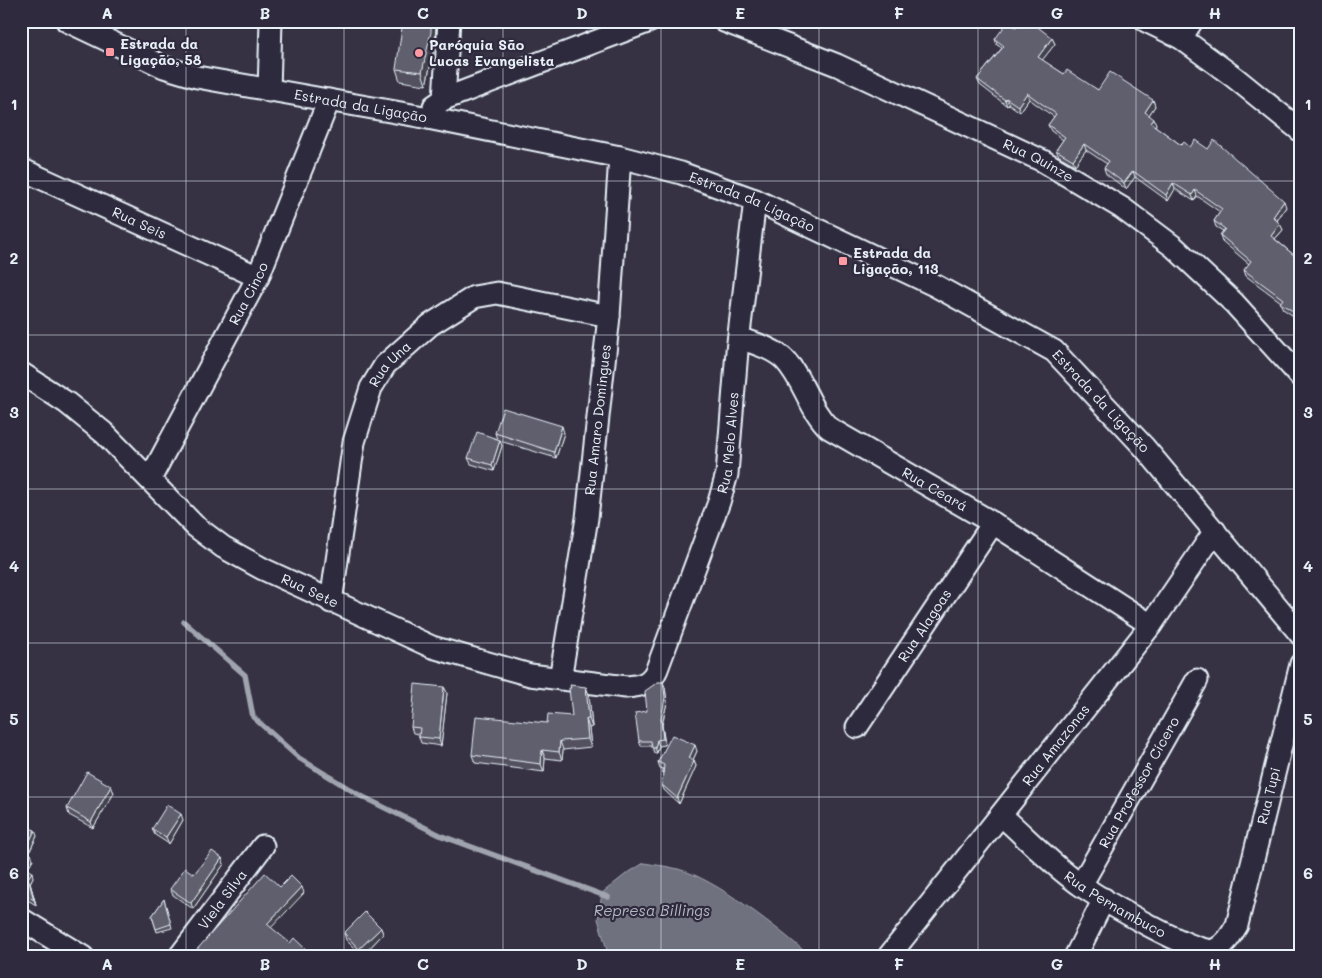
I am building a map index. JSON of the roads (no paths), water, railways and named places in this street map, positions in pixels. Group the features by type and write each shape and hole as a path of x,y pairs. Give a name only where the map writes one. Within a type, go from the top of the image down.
{"street":[{"name":"Estrada da Ligação","path":"67,21 102,30 164,67 197,77 418,116 620,157 681,173 755,200 936,286 1054,351 1144,447 1301,635"},
{"path":"269,91 271,21"},
{"path":"444,99 449,21"},
{"path":"418,116 444,99 618,27 650,21"},
{"name":"Rua Quinze","path":"724,21 836,65 1043,161 1122,208 1174,247 1234,302 1301,377"},
{"path":"1146,21 1186,30 1234,77 1301,132"},
{"name":"Rua Cinco","path":"150,479 258,277 329,100"},
{"name":"Rua Amaro Domingues","path":"560,679 587,518 609,316 620,157"},
{"name":"Rua Seis","path":"21,169 258,277"},
{"name":"Rua Melo Alves","path":"654,675 719,502 727,474 739,338 755,200"},
{"name":"Rua Una","path":"331,602 354,442 371,388 385,365 430,325 474,297 487,293 497,293 609,316"},
{"name":"Rua Ceará","path":"739,338 784,358 795,374 818,418 829,428 993,523 1151,625"},
{"name":"Rua Sete","path":"21,373 67,403 104,433 195,526 223,547 331,602 432,647 522,673 626,688 641,686 654,675"},
{"name":"Rua Alagoas","path":"857,727 993,523"},
{"name":"Rua Amazonas","path":"890,956 1151,625 1215,531"},
{"name":"Rua Tupi","path":"1237,925 1301,664"},
{"name":"Rua Professor Cícero","path":"1081,885 1197,680"},
{"name":"Rua Pernambuco","path":"1002,816 1081,885 1140,921 1198,948 1209,950 1225,943 1237,925"},
{"name":"Viela Silva","path":"180,954 263,846"},
{"path":"1075,957 1104,899"},
{"path":"21,919 83,957"}],"water":[{"name":"Represa Billings","path":"644,863 678,869 711,883 766,920 811,957 609,957 598,919 602,893 626,874"}],"waterway":[{"path":"184,622 245,675 253,717 299,758 359,795 442,836 608,897"}],"place":[{"name":"Estrada da Ligação, 58","path":"110,52"},
{"name":"Paróquia São Lucas Evangelista","path":"419,53"},
{"name":"Estrada da Ligação, 113","path":"843,261"}]}
